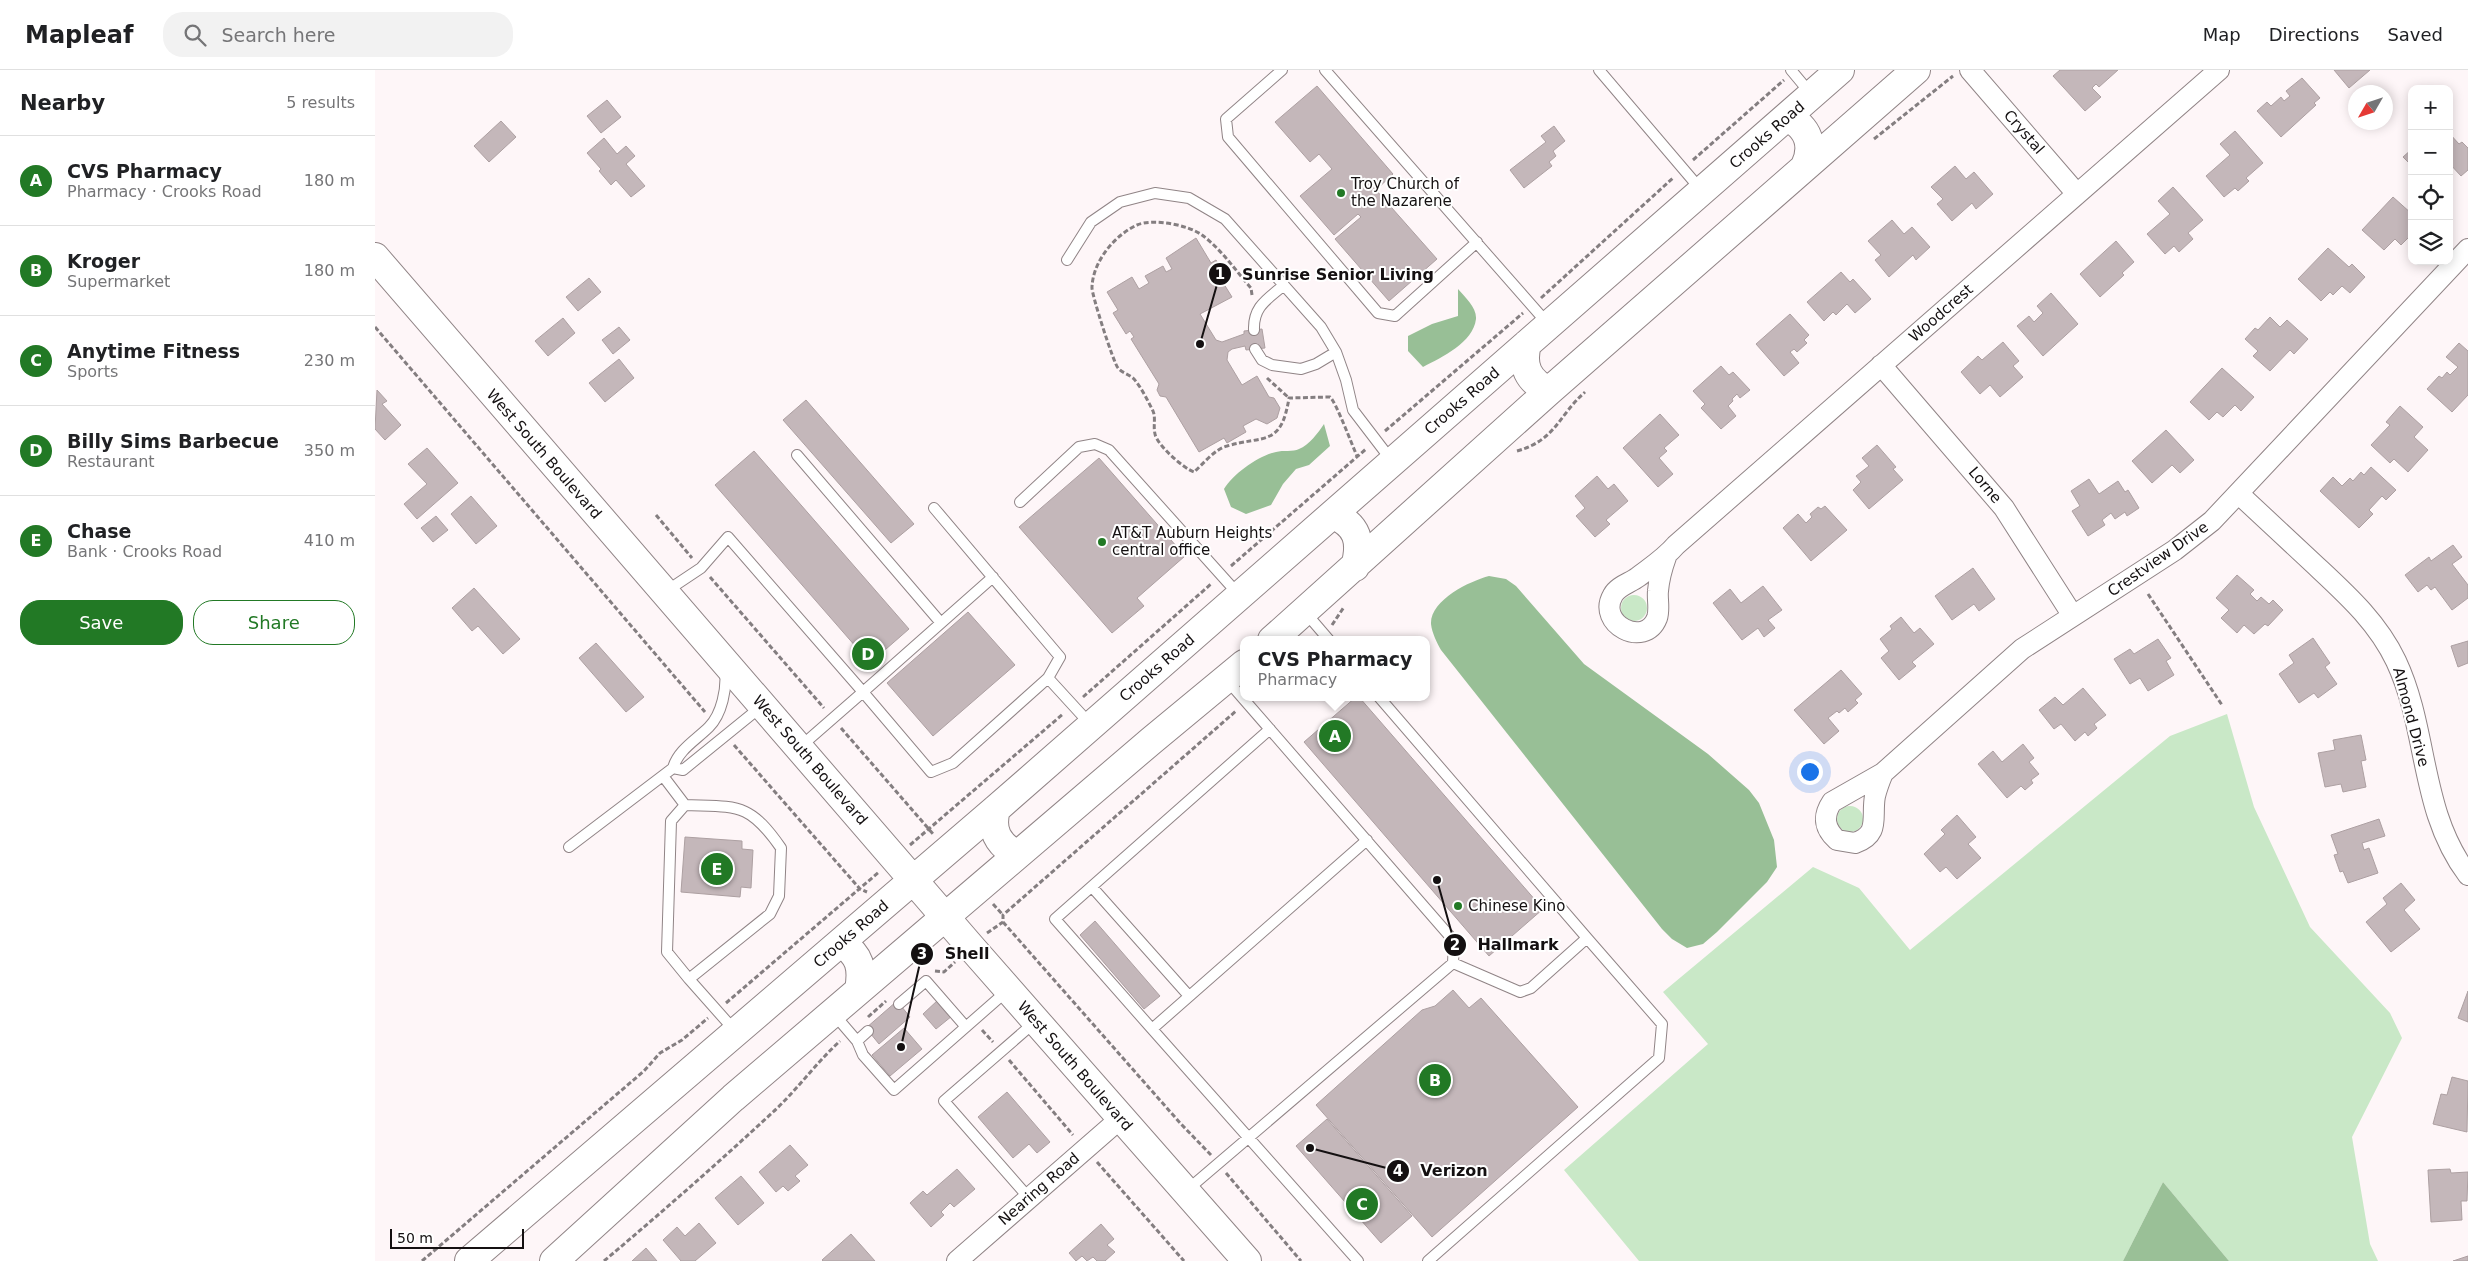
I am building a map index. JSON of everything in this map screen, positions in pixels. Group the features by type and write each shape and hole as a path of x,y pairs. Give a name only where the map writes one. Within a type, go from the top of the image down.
{"main road":[{"name":"Crooks Road","path":"477,1257 736,1032 841,944 1840,70"},
{"path":"1277,636 1549,392 1916,70"},
{"path":"1787,117 1803,128 1808,136 1810,155 1805,166"},
{"name":"West South Boulevard","path":"375,257 1008,989 1247,1261"},
{"path":"1527,344 1524,356 1525,369 1531,380 1549,392"},
{"path":"1333,515 1342,519 1355,534 1359,544 1355,567"},
{"path":"554,1261 733,1098 1151,741 1235,672"},
{"path":"996,809 993,821 995,832 1000,842 1017,855"},
{"path":"841,944 856,955 861,965 859,990"}],"street":[{"name":"Woodcrest","path":"1666,557 1881,365 2219,70"},
{"name":"Crystal","path":"1961,73 2077,194"},
{"name":"Crestview Drive","path":"1883,773 2022,649 2175,550 2212,521 2468,250"},
{"name":"Lorne","path":"1881,365 2004,508 2073,616"},
{"name":"Almond Drive","path":"2239,494 2353,600 2376,628 2386,644 2395,660 2407,694 2437,818 2452,850 2468,875"},
{"name":"Nearing Road","path":"957,1261 1121,1118"}],"lane":[{"path":"1282,70 1226,119 1228,137 1378,313 1395,316 1477,242"},
{"path":"1325,70 1549,325"},
{"path":"1599,70 1702,191"},
{"path":"1791,70 1812,95"},
{"path":"1067,260 1091,222 1120,202 1155,193 1189,198 1225,219 1321,327 1336,352 1346,380 1353,410 1393,461"},
{"path":"1254,330 1253,318 1258,308 1284,285"},
{"path":"1255,349 1262,360 1272,365 1301,369 1317,364 1336,352"},
{"path":"1020,502 1079,447 1095,444 1109,450 1240,596"},
{"path":"797,455 941,623"},
{"path":"664,592 701,568 728,538 931,772 953,763 1048,678 1060,657 934,508"},
{"path":"799,748 993,577"},
{"path":"1305,612 1326,636"},
{"path":"569,847 673,768 675,760 711,725 717,714 725,689 724,661"},
{"path":"1048,678 1092,725"},
{"path":"1186,1191 1453,963 1454,941 1270,729 1253,701"},
{"path":"1382,701 1662,1024 1659,1058 1428,1261"},
{"path":"673,768 683,770 763,706"},
{"path":"1270,729 1055,919 1358,1261"},
{"path":"663,776 685,805"},
{"path":"685,805 671,821 667,952 736,1032"},
{"path":"685,805 731,807 746,811 760,821 781,848 779,896 770,914 689,979"},
{"path":"1152,1029 1367,840"},
{"path":"1092,887 1189,996"},
{"path":"1453,963 1520,992 1531,988 1587,938"},
{"path":"899,1004 926,981 966,1027"},
{"path":"833,1012 857,1041 863,1055 894,1090 1008,989"},
{"path":"1029,1198 944,1101 1036,1021"},
{"path":"857,1041 868,1031"}],"path":[{"path":"1867,145 1961,73"},
{"path":"1541,298 1784,80"},
{"path":"1253,300 1251,288 1203,235 1181,224 1139,224 1121,235 1107,249 1097,266 1091,287 1096,309 1103,320 1105,335 1111,346 1112,358 1118,368 1133,378 1155,413 1155,435 1162,449 1177,458 1186,469 1194,472 1225,446 1267,438 1280,429 1286,415 1289,398"},
{"path":"1388,429 1521,315"},
{"path":"375,327 708,715"},
{"path":"1261,372 1277,390 1289,398 1329,397 1335,401 1338,416 1357,456"},
{"path":"1509,454 1538,444 1559,425 1569,406 1589,388"},
{"path":"656,515 693,558"},
{"path":"709,577 825,709"},
{"path":"2148,594 2222,705"},
{"path":"1333,624 1348,601"},
{"path":"1003,914 1236,711"},
{"path":"923,834 1059,718"},
{"path":"842,729 932,833"},
{"path":"735,746 860,888 865,890"},
{"path":"729,1000 865,884"},
{"path":"996,907 1003,914 1003,922 1174,1117 1210,1154"},
{"path":"995,927 1003,922"},
{"path":"871,1014 889,999"},
{"path":"422,1261 644,1072 660,1053 682,1040 702,1023"},
{"path":"981,1029 993,1041"},
{"path":"605,1261 774,1111 815,1068 822,1056 838,1042"},
{"path":"1010,1062 1076,1138"},
{"path":"1100,1165 1184,1261"},
{"path":"1229,1176 1301,1261"}],"shaded area":[{"path":"1458,289 1475,311 1474,328 1463,342 1439,359 1423,367 1408,351 1408,336 1432,324 1458,316"},
{"path":"1324,424 1330,446 1309,465 1296,469 1283,484 1271,505 1246,514 1231,507 1224,489 1240,471 1254,461 1269,454 1279,451 1297,450 1303,447"},
{"path":"1489,576 1506,579 1516,586 1584,664 1708,754 1749,790 1759,803 1774,840 1777,867 1767,882 1703,944 1687,948 1672,939 1662,929 1441,650 1431,624 1432,615 1437,607 1462,587"},
{"path":"1634,595 1643,599 1647,608 1643,617 1634,621 1625,617 1621,608 1625,599"},
{"path":"2227,714 2254,807 2310,927 2390,1013 2402,1038 2352,1137 2370,1244 2378,1261 2229,1261 2163,1182 2123,1261 1639,1261 1564,1170 1708,1044 1663,992 1813,867 1859,888 1910,950 2170,736"},
{"path":"1850,806 1859,810 1863,819 1859,828 1850,832 1841,828 1837,819 1841,810"},
{"path":"2163,1182 2229,1261 2123,1261"}],"building":[{"path":"2060,70 2118,70 2099,87 2096,84 2092,88 2101,97 2085,111 2053,76"},
{"path":"2334,70 2370,70 2352,85 2348,85 2348,87"},
{"path":"2302,78 2320,98 2314,103 2316,105 2281,137 2257,111 2267,102 2271,106 2281,97 2284,101 2290,96 2286,91"},
{"name":"Troy Church of the Nazarene","path":"1317,86 1393,174 1376,190 1437,259 1389,301 1335,239 1361,217 1358,214 1334,235 1300,196 1332,169 1319,154 1310,162 1275,122"},
{"path":"607,100 621,117 601,133 587,116"},
{"path":"501,121 516,137 489,162 474,146"},
{"path":"1554,126 1565,141 1553,151 1556,156 1549,162 1552,166 1524,188 1510,170 1546,142 1541,136"},
{"path":"2235,131 2263,163 2246,178 2249,181 2238,191 2235,188 2224,197 2206,176 2230,155 2220,144"},
{"path":"2453,137 2459,144 2462,142 2468,148 2468,170 2461,176 2453,167"},
{"path":"604,138 617,154 626,146 635,156 626,164 645,186 631,197 616,180 611,185 599,171 601,169 587,153"},
{"path":"2408,153 2408,162 2403,157"},
{"path":"1955,166 1966,179 1974,172 1993,194 1976,209 1972,203 1952,221 1937,204 1943,199 1931,187"},
{"path":"2173,187 2203,220 2188,233 2193,239 2179,252 2174,246 2165,254 2147,234 2170,214 2158,201"},
{"path":"2393,197 2408,210 2408,238 2401,245 2395,239 2384,250 2362,230"},
{"path":"1892,220 1904,234 1912,227 1930,247 1916,260 1913,255 1889,277 1875,260 1881,255 1868,241"},
{"path":"1196,238 1211,263 1216,260 1227,278 1222,281 1232,297 1200,314 1216,340 1222,342 1244,334 1244,331 1262,329 1265,348 1246,350 1245,346 1232,349 1228,352 1227,360 1242,385 1257,376 1269,397 1274,398 1280,408 1277,418 1267,424 1256,419 1243,426 1246,432 1227,443 1224,438 1199,452 1166,397 1160,396 1157,390 1159,384 1131,339 1134,337 1130,331 1126,334 1113,313 1118,310 1107,292 1132,277 1139,289 1149,283 1145,276 1163,266 1166,272 1172,269 1166,258"},
{"path":"2116,241 2134,262 2122,273 2124,275 2100,297 2080,274"},
{"path":"2328,248 2349,267 2352,264 2365,277 2350,293 2342,286 2333,295 2330,292 2321,301 2298,279"},
{"path":"1841,272 1850,282 1853,279 1871,299 1855,313 1847,304 1836,315 1833,312 1824,321 1807,302"},
{"path":"589,278 601,292 578,311 566,297"},
{"path":"2051,293 2078,324 2043,356 2017,326 2029,316 2034,322 2043,313 2037,306"},
{"path":"1790,314 1809,335 1804,340 1807,343 1797,352 1794,349 1790,352 1799,363 1784,376 1756,344"},
{"path":"2270,317 2280,327 2287,320 2308,339 2294,354 2290,350 2270,371 2253,356 2258,351 2245,339 2255,328 2258,330"},
{"path":"563,318 575,333 548,356 535,341"},
{"path":"619,327 630,340 613,354 602,340"},
{"path":"2003,342 2019,361 2013,366 2023,377 2000,397 1990,385 1980,394 1961,372 1978,356 1982,360"},
{"path":"2459,343 2468,351 2468,395 2452,412 2427,389 2439,376 2442,378 2447,372 2450,375 2458,367 2446,357"},
{"path":"619,359 634,378 605,402 589,383"},
{"path":"1721,366 1729,375 1733,372 1750,390 1740,398 1737,394 1732,399 1733,401 1728,406 1736,416 1721,429 1701,408 1705,404 1693,391"},
{"path":"2222,368 2254,397 2241,411 2235,405 2223,417 2217,412 2209,420 2190,402"},
{"path":"377,390 387,401 382,404 401,425 385,440 375,429"},
{"path":"806,400 914,524 891,543 783,420"},
{"path":"2400,406 2423,427 2414,437 2428,450 2408,472 2394,459 2390,463 2371,445 2390,425 2386,422"},
{"path":"1660,414 1679,435 1664,448 1667,451 1659,458 1673,474 1658,487 1623,448"},
{"path":"2166,430 2194,460 2180,473 2172,465 2152,483 2132,461"},
{"path":"1877,445 1896,467 1893,469 1903,480 1869,509 1853,490 1861,482 1856,476 1869,466 1862,458"},
{"path":"427,448 458,483 417,519 404,504 427,484 408,464"},
{"path":"754,451 909,629 870,663 715,485"},
{"name":"AT&T Auburn Heights central office","path":"1099,458 1185,556 1137,598 1144,606 1112,633 1019,527"},
{"path":"2371,467 2396,490 2386,500 2382,496 2369,510 2373,514 2359,528 2320,491 2333,477 2342,486 2350,478 2353,481 2361,472 2364,475"},
{"path":"1597,476 1608,489 1614,484 1628,501 1606,520 1610,524 1595,537 1576,516 1585,508 1575,496"},
{"path":"2089,479 2099,494 2118,481 2125,492 2128,490 2139,508 2127,516 2125,512 2115,519 2111,513 2102,520 2105,525 2088,536 2072,511 2080,506 2071,491"},
{"path":"471,496 497,526 476,544 451,514"},
{"path":"1825,506 1847,530 1811,561 1783,528 1798,514 1806,523 1812,517 1810,514 1818,507 1821,509"},
{"path":"436,516 448,530 433,542 421,528"},
{"path":"2453,545 2462,557 2452,564 2468,585 2468,598 2452,610 2435,587 2431,590 2427,585 2418,592 2405,575 2429,557 2431,561"},
{"path":"1973,568 1995,599 1979,611 1974,604 1952,620 1935,596"},
{"path":"2237,575 2254,590 2250,594 2257,601 2261,597 2269,604 2273,600 2283,610 2268,626 2265,624 2254,634 2244,625 2237,633 2221,618 2229,610 2216,598"},
{"path":"1763,586 1782,610 1768,620 1775,628 1764,637 1758,628 1742,640 1713,603 1730,589 1741,603"},
{"path":"474,588 520,639 503,654 478,626 472,631 452,608"},
{"path":"968,612 1015,665 933,736 887,683"},
{"path":"1901,617 1914,633 1920,628 1934,644 1912,662 1916,666 1899,680 1881,658 1889,651 1880,639 1892,629 1890,626"},
{"path":"2313,638 2330,663 2325,667 2337,684 2318,698 2314,693 2299,703 2279,674 2294,663 2289,655"},
{"path":"2158,639 2171,658 2166,661 2174,675 2148,691 2140,678 2130,684 2114,659 2130,649 2134,654"},
{"path":"2468,641 2468,663 2458,667 2451,646"},
{"path":"596,643 644,697 626,712 579,658"},
{"path":"1841,670 1862,694 1855,700 1858,703 1848,712 1845,708 1828,718 1839,731 1824,744 1794,710"},
{"path":"2083,688 2106,715 2094,724 2097,728 2088,736 2085,732 2075,741 2061,724 2054,729 2039,710 2055,697 2063,705"},
{"path":"1351,701 1362,701 1543,909 1489,956 1304,742"},
{"path":"2361,735 2366,760 2361,761 2366,787 2343,792 2341,784 2325,787 2318,753 2335,750 2333,740"},
{"path":"2023,744 2034,758 2029,762 2039,774 2031,780 2033,783 2025,790 2021,786 2007,798 1978,764 1993,751 2002,762"},
{"path":"1957,815 1976,837 1968,844 1981,858 1957,879 1946,867 1940,872 1924,854 1945,834 1941,830"},
{"path":"2379,819 2385,836 2362,843 2364,850 2369,848 2378,873 2348,883 2343,871 2340,872 2334,855 2338,854 2331,835"},
{"path":"685,837 742,841 742,849 753,850 751,888 741,887 740,897 681,892"},
{"path":"2401,883 2415,900 2404,910 2420,929 2391,952 2366,922 2387,904 2383,898"},
{"path":"1095,921 1160,996 1144,1009 1080,935"},
{"path":"1453,990 1469,1008 1481,998 1578,1107 1432,1237 1316,1105 1422,1010 1435,1006"},
{"path":"2468,991 2468,1022 2458,1018"},
{"path":"938,1000 952,1016 936,1029 923,1014"},
{"path":"897,1001 910,1017 879,1044 866,1028"},
{"path":"904,1028 922,1049 890,1076 872,1055"},
{"path":"2452,1077 2468,1081 2467,1132 2433,1124 2441,1094 2447,1095"},
{"path":"1007,1092 1050,1142 1037,1153 1029,1144 1013,1158 978,1117"},
{"path":"1327,1119 1412,1216 1381,1243 1296,1146"},
{"path":"790,1145 808,1165 795,1176 800,1181 788,1191 783,1186 776,1192 759,1172"},
{"path":"957,1169 975,1189 954,1207 950,1203 941,1212 944,1215 931,1227 910,1203 923,1191 927,1195"},
{"path":"2450,1169 2451,1173 2468,1172 2467,1201 2461,1201 2462,1220 2431,1222 2428,1170"},
{"path":"741,1176 764,1203 738,1225 715,1198"},
{"path":"699,1223 716,1243 695,1261 681,1261 663,1240 677,1227 685,1236"},
{"path":"1101,1224 1114,1239 1107,1245 1115,1252 1105,1261 1097,1261 1093,1257 1087,1261 1082,1256 1076,1261 1069,1253"},
{"path":"851,1234 875,1261 822,1260"},
{"path":"646,1248 657,1261 632,1261"},
{"path":"2468,1256 2468,1261 2453,1261"}],"place":[{"name":"Troy Church of the Nazarene","path":"1341,193"},
{"name":"Sunrise Senior Living","path":"1200,344"},
{"name":"AT&T Auburn Heights central office","path":"1102,542"},
{"name":"Billy Sims Barbecue","path":"868,654"},
{"name":"CVS Pharmacy","path":"1335,736"},
{"name":"Chase","path":"717,869"},
{"name":"Hallmark","path":"1437,880"},
{"name":"Chinese Kino","path":"1458,906"},
{"name":"Shell","path":"901,1047"},
{"name":"Kroger","path":"1435,1080"},
{"name":"Verizon","path":"1310,1148"},
{"name":"Anytime Fitness","path":"1362,1204"}]}
